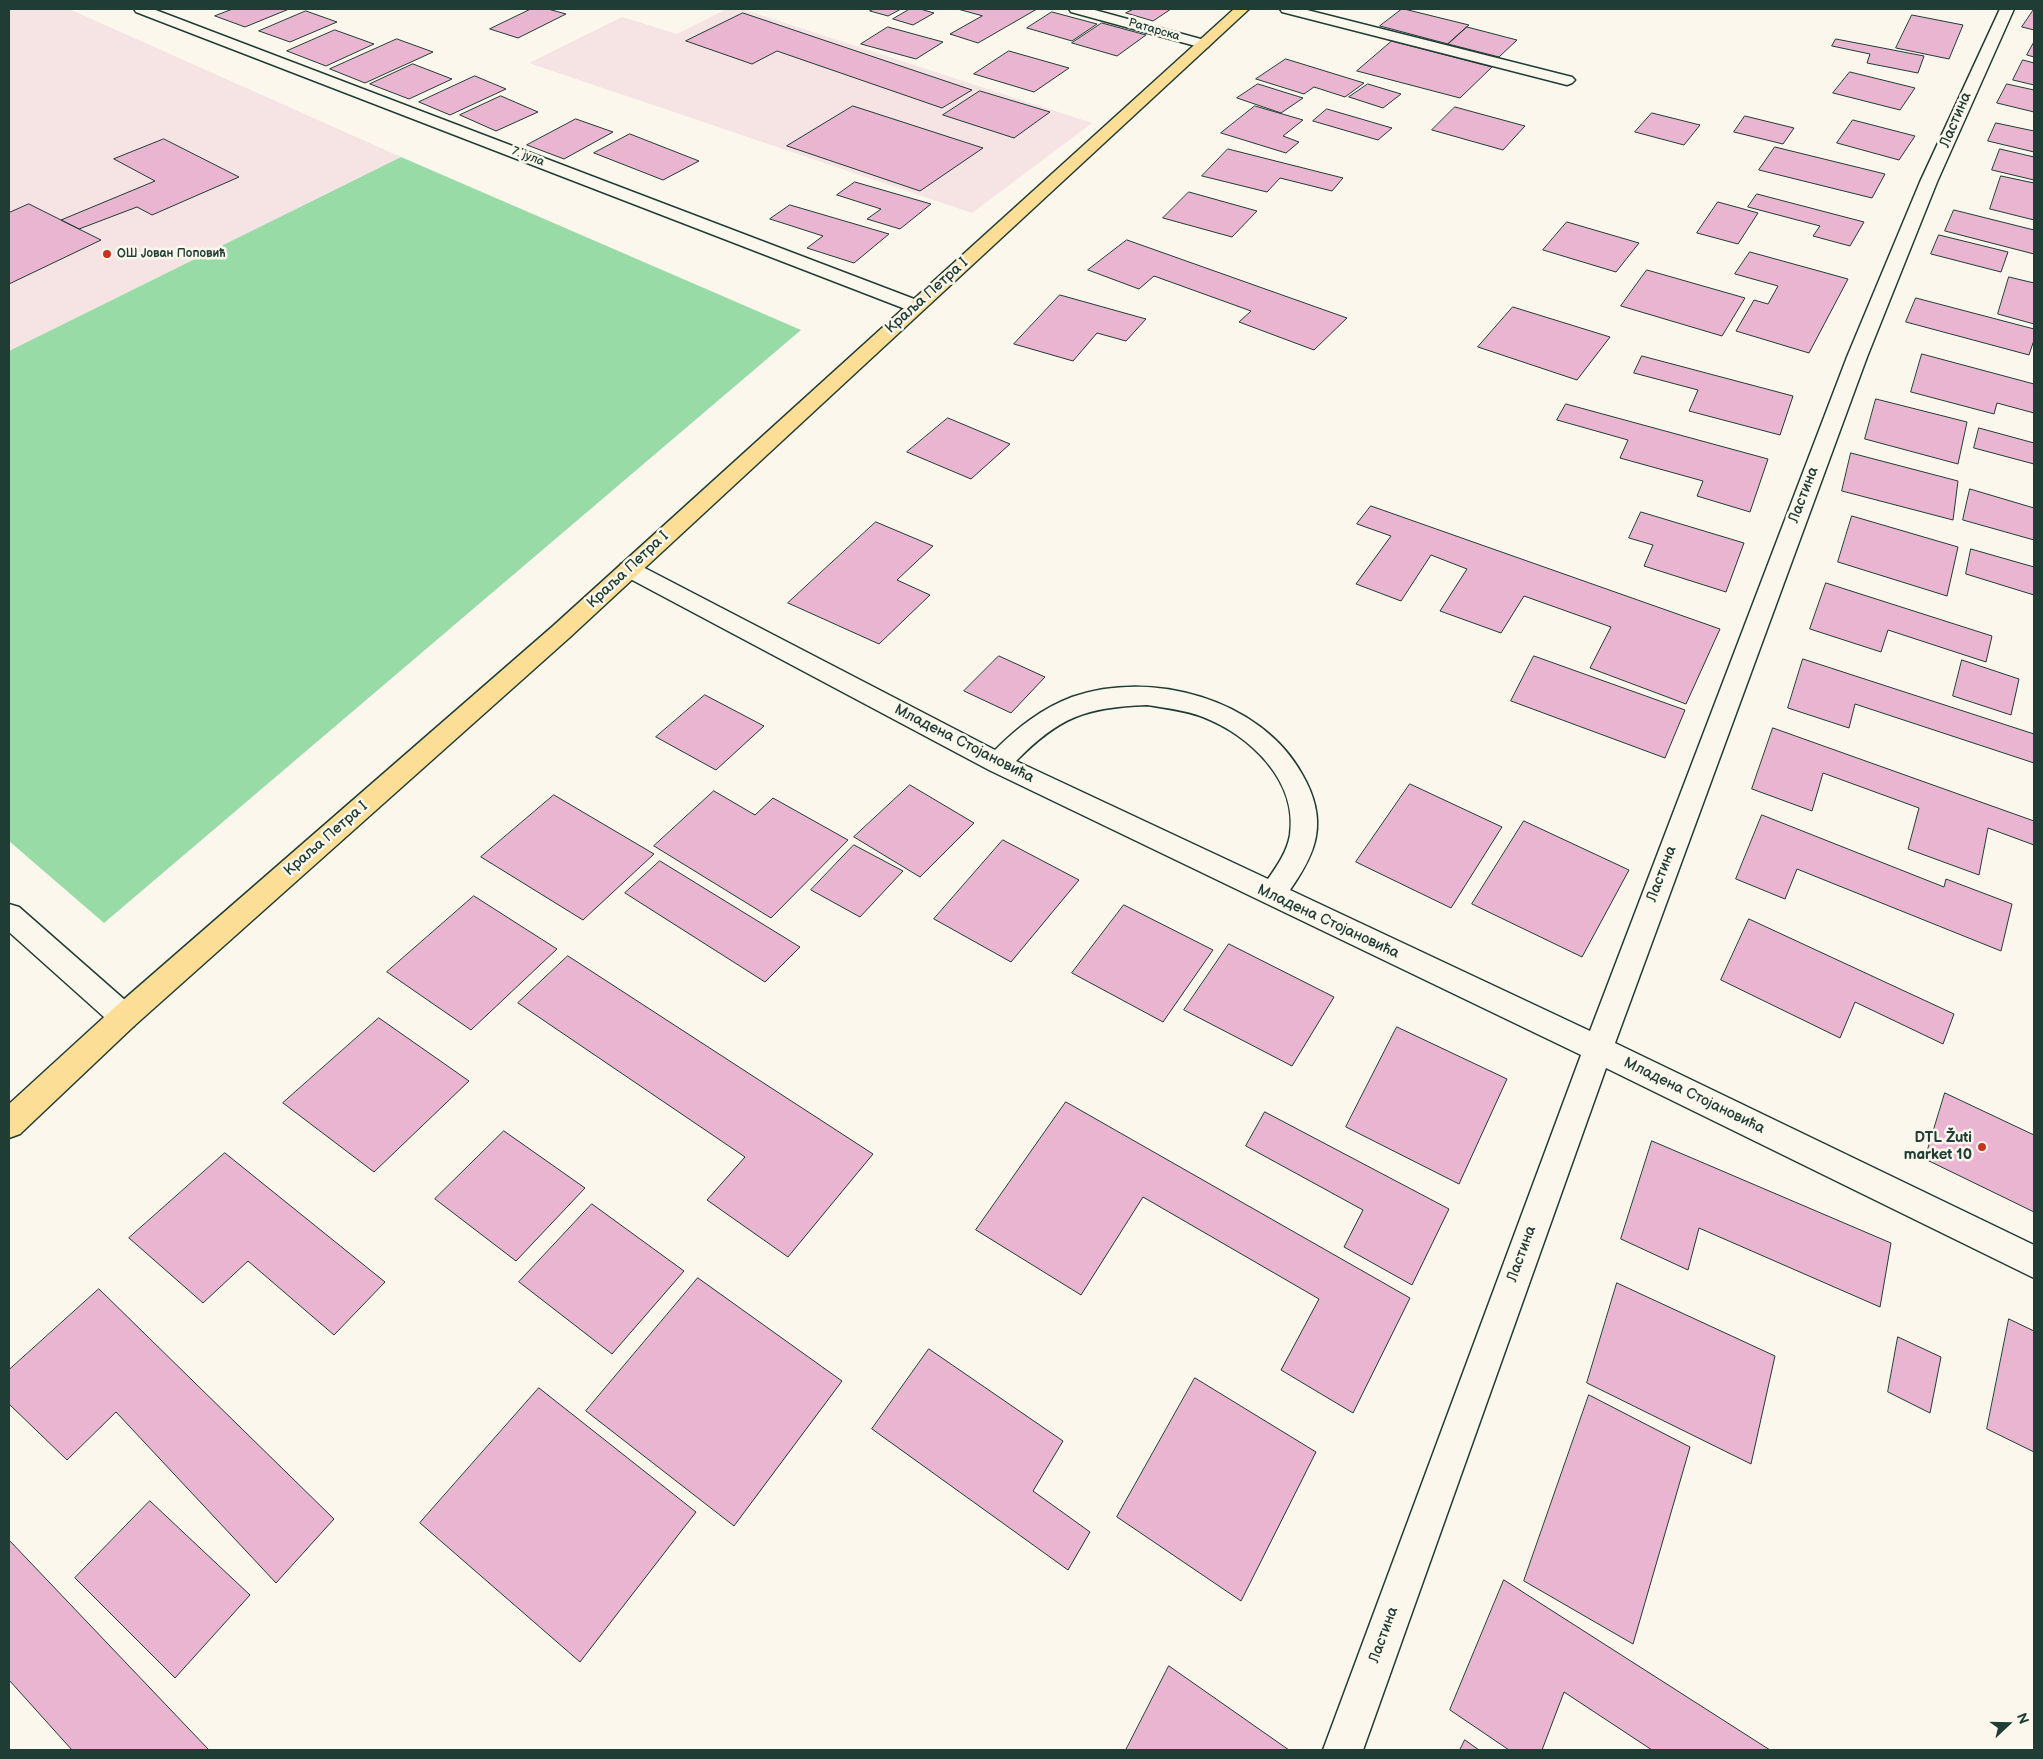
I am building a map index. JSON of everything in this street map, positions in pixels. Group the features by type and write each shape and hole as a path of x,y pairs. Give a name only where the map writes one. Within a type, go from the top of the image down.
{"main road":[{"name":"Краља Петра I","path":"9,1124 124,1017 561,632 915,306 1242,9"}],"street":[{"name":"7. јула","path":"141,9 915,306"},
{"name":"Ратарска","path":"1076,9 1203,44"},
{"path":"1287,9 1567,80"},
{"name":"Ластина","path":"1343,1750 1597,1049 1860,347 1973,81 2007,9"},
{"name":"Младена Стојановића","path":"629,569 998,763 1597,1049 2034,1262"},
{"path":"998,763 1029,732 1053,715 1082,704 1114,698 1146,697 1179,701 1210,710 1240,724 1263,741 1281,761 1296,784 1303,809 1303,834 1296,859 1272,895"},
{"path":"9,915 124,1017"}],"shaded area":[{"name":"ОШ Јован Поповић","path":"9,9 69,9 401,157 9,351"},
{"path":"727,9 742,9 1092,123 972,213 529,63 622,17 677,34"}],"green space":[{"path":"401,157 801,330 104,923 9,841 9,351"}],"building":[{"path":"233,9 289,9 245,27 215,16"},
{"path":"531,9 548,9 566,14 518,38 490,29"},
{"path":"874,9 901,9 888,16 870,11"},
{"path":"910,9 920,9 934,13 913,25 893,19"},
{"path":"958,9 1037,9 978,43 950,34 982,16"},
{"path":"1134,9 1171,9 1153,21 1126,13"},
{"path":"1402,9 1469,25 1448,44 1380,26"},
{"path":"2034,9 2034,30 2022,27"},
{"path":"306,11 337,22 290,42 259,31"},
{"path":"1052,12 1097,24 1072,41 1027,28"},
{"path":"743,13 972,90 942,108 777,51 752,64 686,41"},
{"path":"1912,15 1963,25 1949,59 1896,48"},
{"path":"1102,23 1146,35 1117,56 1072,43"},
{"path":"888,27 943,42 916,59 861,44"},
{"path":"1467,27 1517,40 1499,57 1448,44"},
{"path":"335,30 374,44 326,66 287,51"},
{"path":"397,39 433,52 365,83 330,69"},
{"path":"1836,39 1924,56 1918,73 1867,63 1870,54 1832,46"},
{"path":"1392,41 1492,67 1460,98 1357,71"},
{"path":"2034,42 2034,57 2027,55"},
{"path":"1009,51 1069,68 1034,92 974,74"},
{"path":"1286,59 1364,83 1345,97 1314,87 1304,94 1256,79"},
{"path":"2023,60 2034,63 2034,85 2013,80"},
{"path":"413,64 452,79 409,99 370,84"},
{"path":"1850,72 1915,88 1900,110 1833,93"},
{"path":"475,76 506,89 450,115 419,102"},
{"path":"1258,84 1303,98 1281,113 1237,98"},
{"path":"1368,84 1401,94 1383,108 1349,97"},
{"path":"2007,84 2034,90 2034,112 1997,103"},
{"path":"980,91 1050,112 1014,138 943,115"},
{"path":"501,96 538,112 496,131 460,115"},
{"path":"853,106 983,148 920,191 787,146"},
{"path":"1255,106 1303,120 1283,136 1299,142 1286,153 1221,133"},
{"path":"1455,107 1525,126 1503,150 1432,130"},
{"path":"1327,109 1392,128 1378,140 1313,121"},
{"path":"1652,113 1700,125 1684,145 1635,132"},
{"path":"1745,116 1794,128 1783,144 1734,132"},
{"path":"576,119 613,132 564,159 527,145"},
{"path":"1853,120 1915,136 1899,160 1837,143"},
{"path":"1996,123 2034,131 2034,152 1988,141"},
{"path":"630,134 699,161 663,180 594,153"},
{"path":"164,139 239,177 152,215 137,207 79,229 61,220 155,181 114,159"},
{"path":"1775,147 1885,174 1872,198 1759,170"},
{"path":"1228,149 1343,178 1332,191 1280,178 1267,192 1202,176"},
{"path":"2000,149 2034,157 2034,180 1992,170"},
{"path":"2001,176 2034,183 2034,220 1990,209"},
{"path":"855,182 931,204 900,229 867,219 881,209 837,195"},
{"path":"1189,192 1257,211 1232,237 1163,218"},
{"path":"1757,194 1864,222 1850,246 1813,236 1820,226 1748,207"},
{"path":"1718,202 1758,213 1738,244 1697,233"},
{"path":"29,204 101,240 9,284 9,213"},
{"path":"790,205 889,234 854,263 807,248 823,236 770,219"},
{"path":"1954,210 2034,230 2034,254 1945,231"},
{"path":"1567,222 1639,243 1616,272 1543,250"},
{"path":"1939,235 2008,252 2001,272 1931,254"},
{"path":"1127,240 1347,318 1314,350 1239,322 1251,311 1154,276 1139,289 1088,270"},
{"path":"1750,252 1848,279 1809,353 1736,331 1754,300 1768,304 1778,286 1735,274"},
{"path":"1647,270 1745,298 1722,336 1621,306"},
{"path":"2009,277 2034,283 2034,324 1998,314"},
{"path":"1060,295 1146,319 1126,341 1097,333 1073,361 1014,344"},
{"path":"1916,298 2034,329 2034,340 2029,355 1906,322"},
{"path":"1513,307 1610,337 1577,380 1478,347"},
{"path":"1922,354 2034,384 2034,413 1997,403 1994,414 1911,392"},
{"path":"1642,356 1793,396 1780,435 1689,411 1698,390 1634,373"},
{"path":"1876,399 1967,422 1958,464 1865,439"},
{"path":"1566,404 1768,459 1750,512 1697,496 1703,481 1620,458 1628,440 1557,420"},
{"path":"948,418 1010,444 971,479 907,452"},
{"path":"1979,428 2034,443 2034,464 1974,448"},
{"path":"1851,453 1958,481 1953,520 1842,491"},
{"path":"1970,489 2034,508 2034,540 1963,520"},
{"path":"1371,506 1720,629 1686,704 1590,668 1611,627 1524,596 1501,633 1440,611 1467,569 1431,555 1401,601 1356,584 1391,536 1357,524"},
{"path":"1641,512 1744,543 1726,592 1644,566 1653,545 1629,538"},
{"path":"1852,516 1958,547 1947,596 1838,562"},
{"path":"876,522 933,546 897,580 930,595 879,644 788,603"},
{"path":"1971,549 2034,567 2034,595 1966,574"},
{"path":"1826,583 1992,636 1986,662 1888,630 1881,652 1810,629"},
{"path":"999,656 1045,677 1011,713 964,691"},
{"path":"1534,656 1685,710 1665,758 1511,701"},
{"path":"1803,659 2034,734 2034,763 1855,704 1849,728 1788,708"},
{"path":"1962,660 2019,679 2011,715 1953,696"},
{"path":"705,695 764,726 716,770 656,737"},
{"path":"1773,728 2034,821 2034,845 1988,828 1979,875 1908,849 1919,808 1823,773 1812,811 1752,789"},
{"path":"1410,784 1502,827 1451,908 1356,862"},
{"path":"910,785 974,823 920,877 854,837"},
{"path":"714,791 755,815 773,798 848,840 771,918 654,846"},
{"path":"554,795 654,854 583,920 481,857"},
{"path":"1762,815 1944,887 1946,879 2012,904 2001,951 1797,869 1785,899 1736,879"},
{"path":"1524,821 1629,870 1582,957 1472,904"},
{"path":"1003,840 1079,880 1011,962 934,919"},
{"path":"854,845 903,871 860,917 811,890"},
{"path":"660,861 800,947 765,982 625,893"},
{"path":"474,896 557,949 471,1030 387,972"},
{"path":"1124,905 1213,950 1163,1022 1072,973"},
{"path":"1749,919 1954,1014 1943,1044 1855,1002 1840,1038 1721,980"},
{"path":"1229,944 1334,997 1292,1066 1184,1010"},
{"path":"568,956 873,1154 788,1257 707,1200 745,1157 518,1003"},
{"path":"379,1018 469,1081 374,1172 283,1103"},
{"path":"1397,1027 1507,1079 1459,1184 1346,1127"},
{"name":"DTL Žuti market 10","path":"1945,1093 2034,1135 2034,1212 1925,1159"},
{"path":"1066,1102 1410,1298 1353,1413 1281,1370 1319,1299 1143,1197 1081,1295 976,1230"},
{"path":"1265,1112 1449,1209 1412,1285 1344,1247 1363,1210 1246,1146"},
{"path":"504,1131 585,1188 516,1261 435,1199"},
{"path":"1652,1141 1891,1243 1880,1307 1699,1228 1688,1270 1621,1239"},
{"path":"225,1153 385,1282 334,1335 248,1261 203,1303 129,1238"},
{"path":"592,1204 684,1271 612,1354 519,1282"},
{"path":"698,1278 842,1381 734,1526 586,1411"},
{"path":"1617,1283 1775,1356 1751,1464 1587,1383"},
{"path":"99,1289 334,1519 276,1583 116,1412 67,1460 9,1404 9,1370"},
{"path":"2009,1319 2034,1331 2034,1452 1987,1429"},
{"path":"1898,1337 1941,1357 1930,1413 1888,1392"},
{"path":"929,1349 1063,1441 1033,1491 1090,1532 1068,1570 872,1429"},
{"path":"1195,1378 1316,1452 1241,1601 1117,1517"},
{"path":"539,1388 696,1512 580,1662 420,1523"},
{"path":"1589,1395 1690,1447 1633,1644 1524,1581"},
{"path":"150,1501 250,1595 175,1678 75,1578"},
{"path":"9,1540 209,1750 72,1750 9,1680"},
{"path":"1504,1580 1770,1750 1652,1750 1564,1692 1542,1750 1509,1750 1450,1710"},
{"path":"1169,1666 1289,1750 1126,1750"},
{"path":"1465,1740 1479,1750 1460,1750"}],"place":[{"name":"ОШ Јован Поповић","path":"107,254"},
{"name":"DTL Žuti market 10","path":"1982,1147"}]}
